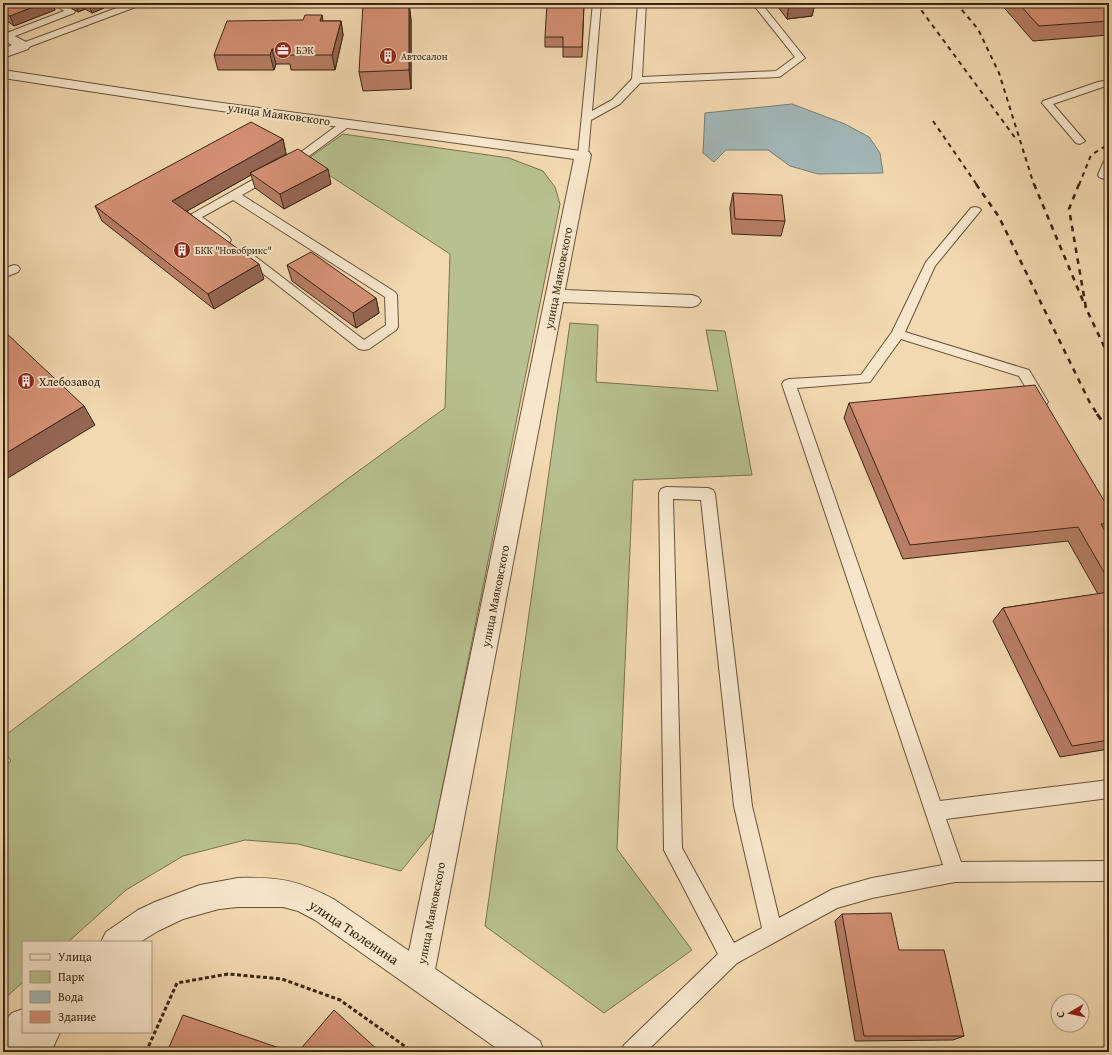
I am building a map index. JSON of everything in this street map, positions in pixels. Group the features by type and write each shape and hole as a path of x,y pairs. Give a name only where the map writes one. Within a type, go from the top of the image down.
{"street":[{"path":"5,35 23,46"},
{"path":"3,54 23,46"},
{"name":"улица Маяковского","path":"3,74 200,104 583,155 419,975"},
{"path":"555,296 692,301"},
{"name":"улица Тюленина","path":"117,941 137,927 159,915 174,907 194,900 235,892 272,892 290,894 305,899 324,910 529,1052"},
{"path":"3,1043 22,1025"},
{"path":"34,1052 44,1033"}],"lane":[{"path":"5,35 71,11 57,3"},
{"path":"23,46 138,3"},
{"path":"583,155 597,3"},
{"path":"586,120 616,102 637,80 642,3"},
{"path":"637,80 778,74 800,58 756,3"},
{"path":"1080,141 1047,103 1101,84 1109,83"},
{"path":"234,195 391,295 392,327 364,346 194,216 301,157 347,124"},
{"path":"1109,161 1103,175 1109,178"},
{"path":"955,872 788,384 865,379 898,334 930,265 975,210"},
{"path":"898,334 1024,373 1048,412"},
{"path":"730,956 673,850 666,493 708,494 743,806 772,933"},
{"path":"934,811 1109,789"},
{"path":"631,1052 730,956 833,899 872,888 955,872 1109,871"}],"path":[{"path":"146,1052 176,983 228,974 282,979 340,1000 413,1052"}],"green space":[{"path":"343,134 509,158 543,171 555,187 560,204 434,830 401,871 298,844 245,840 183,856 126,890 69,941 22,941 22,983 3,1000 3,768 11,761 3,750 3,737 320,499 445,408 450,254 306,160"},
{"path":"570,323 598,325 596,382 718,391 706,330 725,331 752,475 633,480 617,849 692,950 604,1013 485,926"}],"water":[{"path":"792,104 845,124 869,137 880,153 883,173 818,174 790,166 768,150 726,150 714,162 703,153 705,113"}],"building":[{"path":"3,3 43,3 10,16 3,12"},
{"name":"Автосалон","path":"409,3 409,70 359,72 363,4"},
{"path":"547,3 584,4 582,47 563,47 563,37 545,37"},
{"path":"1018,3 1109,3 1109,21 1039,26"},
{"path":"305,15 322,15 320,21 341,21 332,55 288,55 290,49 272,49 270,55 214,55 227,21 303,20"},
{"name":"БКК \"Новобрикс\"","path":"251,122 283,139 172,201 259,264 208,294 95,206"},
{"path":"298,149 328,169 280,194 250,173"},
{"path":"733,193 782,195 785,221 735,219"},
{"path":"311,252 376,298 353,313 287,265"},
{"name":"Хлебозавод","path":"3,330 84,406 3,455"},
{"path":"1035,385 1109,509 1109,523 1101,524 1109,538 1109,581 1078,527 910,545 849,403"},
{"path":"1109,592 1109,740 1072,746 1003,608"},
{"path":"891,913 899,950 944,950 964,1036 864,1036 842,914"},
{"path":"334,1010 380,1052 298,1052"},
{"path":"183,1015 291,1052 167,1052"}],"railway":[{"path":"916,3 1016,139"},
{"path":"956,3 978,29 999,73 1034,185"},
{"path":"933,121 977,185"},
{"path":"1079,185 1091,155 1109,144"},
{"path":"976,184 999,217 1090,403 1098,415"},
{"path":"1034,184 1086,308"},
{"path":"1079,184 1069,209 1086,308"},
{"path":"1086,308 1109,357"},
{"path":"1097,414 1109,431"}],"place":[{"name":"БЭК","path":"283,50"},
{"name":"Автосалон","path":"388,56"},
{"name":"БКК \"Новобрикс\"","path":"182,250"},
{"name":"Хлебозавод","path":"26,381"}]}
